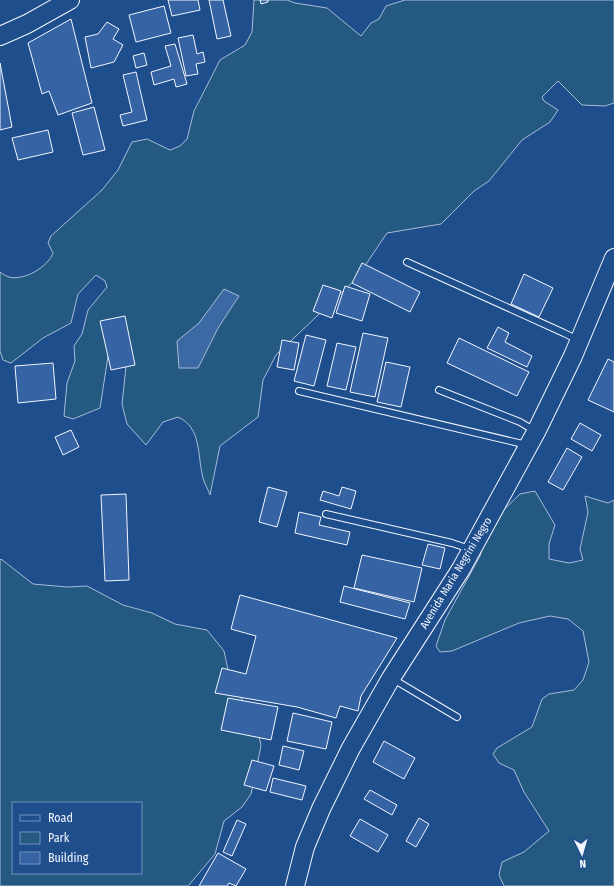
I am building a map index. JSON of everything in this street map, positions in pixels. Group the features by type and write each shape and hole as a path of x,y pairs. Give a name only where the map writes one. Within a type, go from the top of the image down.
{"street":[{"path":"0,36 27,24 70,0"},
{"name":"Avenida Maria Negrini Negro","path":"295,886 305,847 321,809 351,748 391,678 461,569 533,439 579,341 614,258"}],"lane":[{"path":"407,262 579,341"},
{"path":"439,390 520,422 533,439"},
{"path":"300,391 533,439"},
{"path":"326,514 472,549"},
{"path":"391,678 457,717"}],"green space":[{"path":"254,0 287,0 295,3 327,8 361,36 371,23 379,19 386,6 405,0 614,0 614,103 605,106 582,105 558,81 542,97 544,101 558,110 550,122 522,140 489,181 474,191 441,224 387,233 356,279 276,355 263,380 258,417 220,446 210,495 203,478 195,435 186,422 178,417 163,422 146,445 127,424 122,404 127,357 109,350 100,408 73,419 64,416 67,383 75,361 74,346 82,334 88,310 107,287 105,281 96,275 78,294 71,323 43,338 11,363 3,360 0,351 0,272 6,276 15,278 28,275 41,268 53,253 48,243 51,236 102,190 118,170 132,142 147,139 170,150 180,146 187,139 194,111 220,60 245,45 252,32"},
{"path":"535,491 555,525 549,544 549,559 569,563 583,560 580,549 588,512 585,496 608,503 614,500 614,886 504,886 499,875 502,862 524,852 549,831 524,792 514,770 499,763 493,754 497,748 532,727 542,699 549,694 574,690 583,680 589,662 583,631 568,619 550,616 519,623 452,651 440,652 436,646 445,620 480,556 491,522 520,494"},
{"path":"1,559 33,584 67,587 87,586 123,605 152,613 175,624 207,630 224,651 231,684 256,719 261,746 251,794 242,807 224,821 215,854 188,886 0,886 0,560"}],"shaded area":[{"path":"224,289 239,296 218,328 198,368 179,368 177,341 199,323"}],"building":[{"path":"168,0 198,0 200,10 172,16"},
{"path":"209,0 223,0 231,36 217,39"},
{"path":"260,0 268,0 268,2 261,4"},
{"path":"164,6 171,33 136,42 129,15"},
{"path":"71,19 92,103 58,115 49,91 42,94 28,43"},
{"path":"107,22 119,29 113,39 123,45 114,62 91,68 85,37 98,34"},
{"path":"193,35 197,54 203,52 205,62 196,64 198,74 186,76 178,38"},
{"path":"175,44 187,84 176,87 174,79 154,85 151,72 171,66 165,46"},
{"path":"144,53 147,65 136,68 133,56"},
{"path":"0,63 12,127 0,130"},
{"path":"136,72 147,120 123,126 120,115 132,112 123,75"},
{"path":"94,107 105,150 83,155 72,113"},
{"path":"48,130 53,152 18,160 12,138"},
{"path":"362,263 420,292 410,312 352,283"},
{"path":"524,274 553,288 539,317 511,304"},
{"path":"323,285 341,291 332,318 313,311"},
{"path":"345,286 370,294 362,321 336,313"},
{"path":"125,316 135,365 111,370 100,321"},
{"path":"498,327 509,333 505,342 532,356 527,367 487,348"},
{"path":"363,333 388,338 375,397 350,392"},
{"path":"306,335 326,340 314,386 294,381"},
{"path":"459,338 529,372 517,396 447,363"},
{"path":"282,340 299,343 294,370 277,367"},
{"path":"337,343 356,347 346,390 327,386"},
{"path":"608,359 614,362 614,412 588,400"},
{"path":"386,362 410,367 401,407 377,402"},
{"path":"53,363 56,399 18,403 15,366"},
{"path":"580,423 601,435 592,451 571,439"},
{"path":"71,430 79,447 63,455 55,437"},
{"path":"567,448 582,457 563,490 548,482"},
{"path":"268,487 287,492 277,527 259,522"},
{"path":"342,487 356,491 351,509 320,500 323,491 339,496"},
{"path":"126,494 129,580 105,581 101,495"},
{"path":"299,512 321,517 319,525 350,532 347,545 295,533"},
{"path":"428,544 445,548 440,569 422,565"},
{"path":"362,555 422,568 414,602 354,588"},
{"path":"344,586 410,603 405,619 340,602"},
{"path":"240,595 397,638 361,696 358,711 340,706 336,718 297,707 215,693 222,668 246,674 256,636 231,629"},
{"path":"228,698 278,707 271,740 221,730"},
{"path":"293,713 332,722 326,749 287,741"},
{"path":"384,741 415,758 404,779 373,762"},
{"path":"283,746 304,751 299,770 279,765"},
{"path":"252,760 274,766 266,791 244,785"},
{"path":"273,778 306,786 302,800 270,792"},
{"path":"370,790 397,805 392,815 364,799"},
{"path":"419,818 429,824 416,847 406,841"},
{"path":"360,819 388,835 378,852 350,836"},
{"path":"237,820 246,824 232,856 223,852"},
{"path":"218,853 246,869 236,886 229,883 227,886 199,886"}]}
